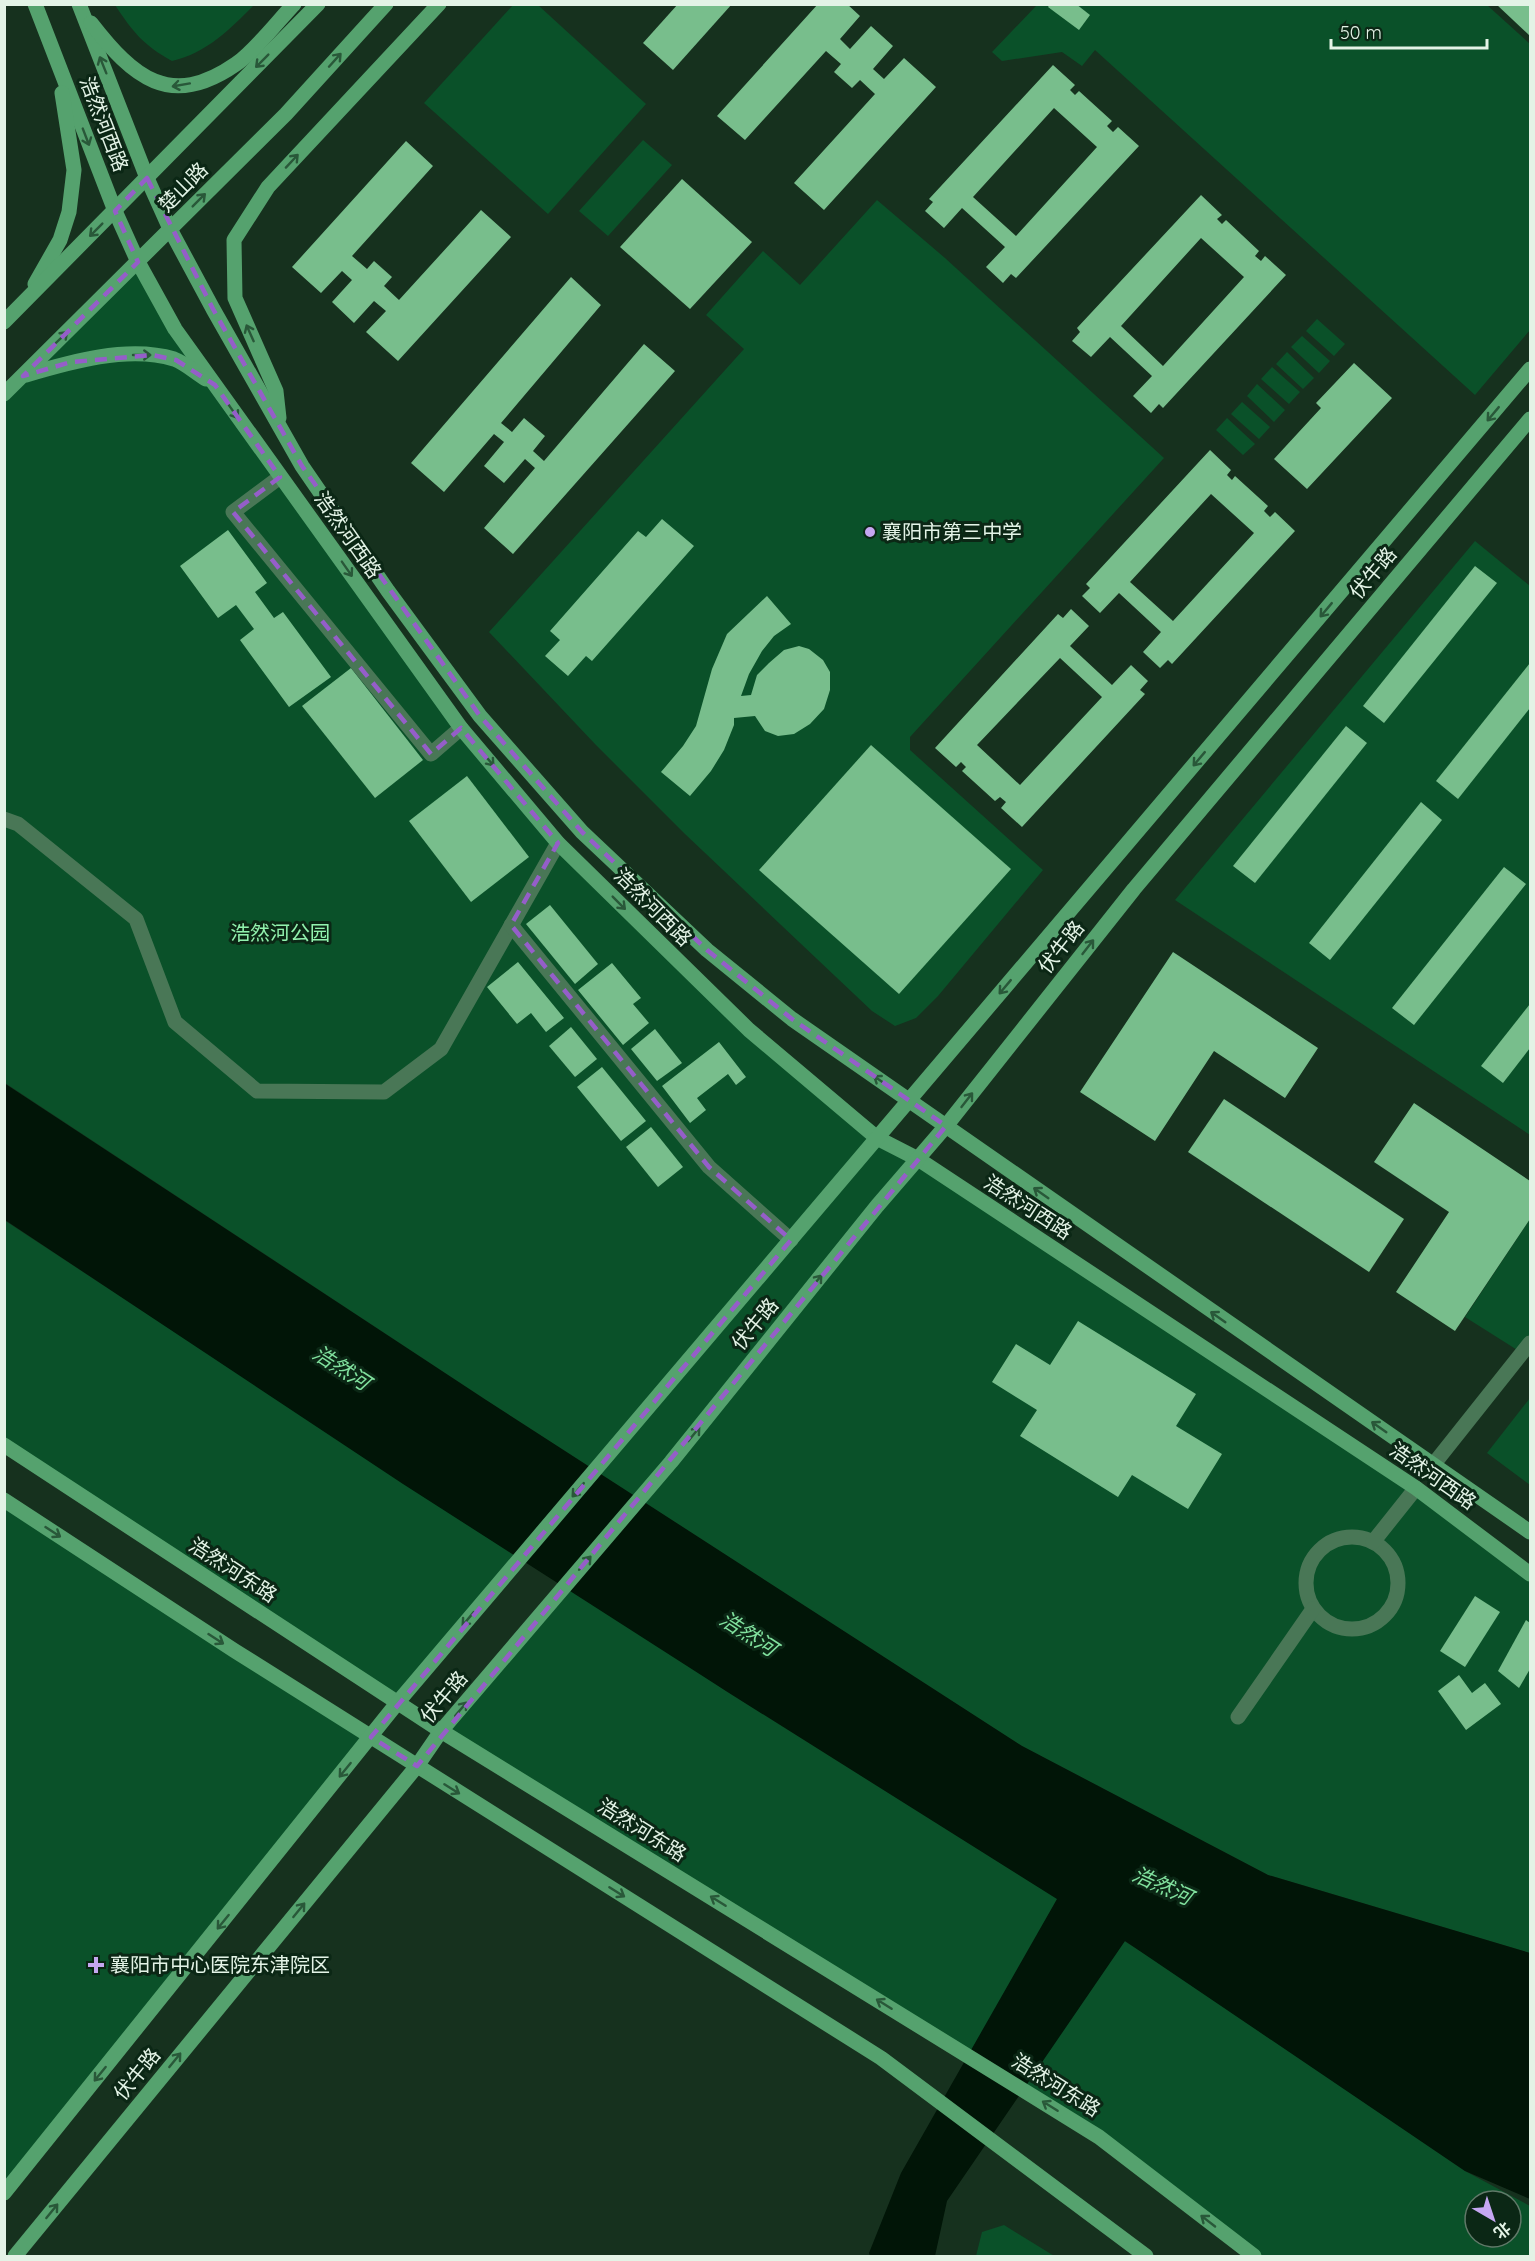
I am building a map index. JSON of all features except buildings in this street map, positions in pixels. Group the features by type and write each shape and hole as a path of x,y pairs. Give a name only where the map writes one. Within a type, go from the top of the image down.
{"street":[{"name":"浩然河西路","path":"34,4 115,211 138,262 175,329 461,728 558,843 749,1030 877,1138 918,1159 1416,1488 1530,1574"},
{"path":"79,6 115,54 141,76 173,88 210,79 237,63 294,4"},
{"name":"楚山路","path":"4,322 318,4"},
{"name":"楚山路","path":"4,394 286,114 386,4"},
{"path":"280,427 276,391 235,298 234,240 268,187 439,4"},
{"name":"浩然河西路","path":"79,6 147,178 170,229 302,466 388,591 480,716 582,832 707,950 792,1019 1530,1532"},
{"path":"23,303 60,240 69,212 74,170 58,66"},
{"path":"23,376 71,362 115,356 152,355 176,360 215,385"},
{"path":"4,2193 398,1702 1530,369"},
{"name":"伏牛路","path":"15,2256 417,1766 441,1731 656,1479 877,1206 946,1126 1134,889 1530,419"},
{"path":"280,477 233,512 431,754 461,728"},
{"path":"4,819 18,824 136,919 175,1022 257,1091 384,1092 441,1049 558,843"},
{"path":"510,925 709,1167 791,1240"},
{"path":"1433,1465 1530,1343"},
{"name":"浩然河东路","path":"4,1445 441,1731 1099,2137 1254,2256"},
{"path":"1373,1542 1416,1488"},
{"path":"4,1500 235,1652 881,2058 1146,2256"},
{"path":"1344,1537 1359,1537 1373,1542 1386,1551 1394,1564 1398,1578 1397,1594 1381,1619 1367,1627 1352,1629 1337,1627 1324,1620 1313,1609 1307,1595 1305,1580 1309,1565 1317,1552 1329,1543 1344,1537"},
{"path":"1238,1717 1313,1609"}],"highlighted area":[{"path":"147,178 213,309 302,466 480,716 582,832 707,950 792,1019 946,1126 417,1766 371,1737 791,1240 709,1167 511,925 558,843 461,728 431,754 233,512 280,477 215,385 176,360 152,355 71,362 23,376 138,262 115,211"}],"green space":[{"path":"115,5 254,5 227,31 207,46 172,61 139,37"},
{"path":"513,5 538,5 646,104 548,214 424,103"},
{"path":"1037,5 1487,5 1530,44 1530,330 1475,395 1095,50 1082,66 1062,52 1002,61 992,52"},
{"path":"643,140 672,165 608,236 579,211"},
{"path":"877,200 945,258 1164,458 910,737 910,750 1043,870 938,996 916,1018 895,1026 872,1011 685,834 595,744 489,632 744,349 706,315 763,251 800,285"},
{"name":"浩然河公园","path":"138,262 367,599 558,843 749,1030 918,1159 1530,1574 1530,1953 1268,1875 1022,1746 486,1400 5,1083 5,394"},
{"path":"1317,319 1345,344 1334,356 1306,331"},
{"path":"1302,336 1330,361 1319,373 1291,347"},
{"path":"1287,352 1314,378 1303,389 1276,364"},
{"path":"1272,367 1300,392 1289,404 1261,379"},
{"path":"1257,384 1285,410 1274,422 1247,396"},
{"path":"1242,402 1270,427 1259,439 1231,414"},
{"path":"1227,418 1255,444 1243,455 1216,430"},
{"path":"1475,541 1530,586 1530,1135 1175,900"},
{"path":"1530,1219 1530,1343 1522,1353 1465,1317"},
{"path":"4,1220 520,1559 398,1702 5,1445"},
{"path":"1530,1398 1530,1485 1487,1453"},
{"name":"襄阳市中心医院东津院区","path":"5,1500 371,1737 5,2192"},
{"path":"567,1584 726,1691 1153,1959 1465,2171 1498,2189 1463,2189 1463,2249 1523,2249 1523,2202 1530,2206 1530,2256 1252,2256 1099,2137 442,1731"},
{"path":"1004,2225 1055,2256 976,2256 982,2232"}],"water":[{"name":"浩然河","path":"4,1083 486,1400 1022,1746 1268,1875 1530,1953 1530,2199 1523,2196 1523,2189 1507,2189 1465,2171 1125,1941 947,2201 935,2256 870,2256 869,2253 901,2173 1057,1899 403,1484 5,1220"}],"place":[{"name":"襄阳市第三中学","path":"870,532"},
{"name":"襄阳市中心医院东津院区","path":"96,1965"}]}
